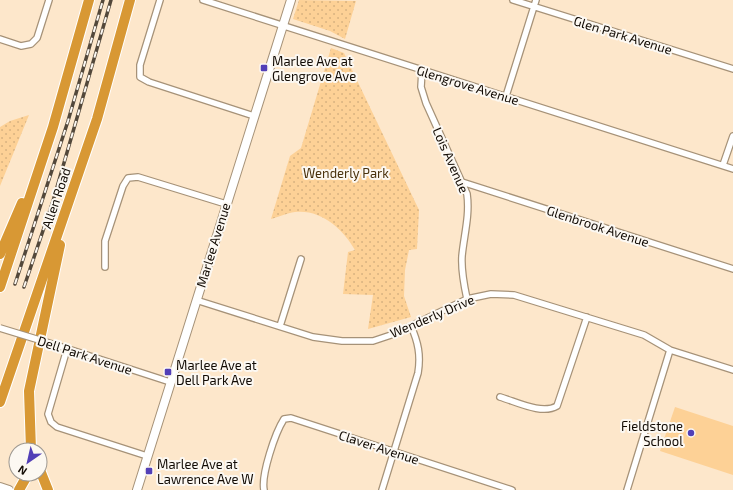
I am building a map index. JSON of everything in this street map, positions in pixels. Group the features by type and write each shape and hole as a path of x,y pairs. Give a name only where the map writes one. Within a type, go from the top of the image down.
{"highway":[{"name":"Allen Road","path":"0,287 53,127 89,0"},
{"name":"Allen Road","path":"0,402 69,202 114,64 130,0"},
{"path":"0,254 53,127"},
{"path":"31,442 28,391 69,202"},
{"path":"31,433 33,442"}],"street":[{"path":"0,39 21,46 31,44 37,38 49,0"},
{"path":"160,0 140,65 140,77 149,82 254,116"},
{"name":"Glengrove Avenue","path":"203,0 733,169"},
{"name":"Marlee Avenue","path":"137,490 291,0"},
{"name":"Glen Park Avenue","path":"513,0 733,69"},
{"path":"506,96 536,0"},
{"name":"Lois Avenue","path":"422,70 421,87 426,103 467,194 469,210 462,257 462,276 467,299"},
{"path":"723,166 733,136"},
{"path":"105,267 105,241 123,186 128,178 138,177 226,204"},
{"name":"Glenbrook Avenue","path":"462,182 733,269"},
{"path":"280,326 301,259"},
{"name":"Wenderly Drive","path":"196,300 313,337 342,341 373,341 411,326 467,299 491,294 514,295 644,335 670,350 733,370"},
{"path":"500,397 543,410 551,410 557,406 586,317"},
{"path":"382,490 418,373 420,360 418,343 411,326"},
{"name":"Dell Park Avenue","path":"0,328 170,382"},
{"path":"67,349 48,414 51,422 57,427 147,456"},
{"path":"627,490 670,350"},
{"name":"Claver Avenue","path":"264,490 263,483 279,427 284,419 291,418 394,453 512,490"},
{"path":"0,487 9,490"}],"green space":[{"path":"299,0 356,1 345,39 330,31 293,19"},
{"name":"Wenderly Park","path":"331,48 344,53 419,210 417,249 409,250 405,270 404,296 411,317 368,329 373,295 343,294 348,252 355,250 338,228 322,217 305,212 295,212 271,219 290,156 301,148"},
{"path":"29,115 0,186 0,127 10,121"},
{"path":"675,407 733,426 733,475 660,451"}],"railway":[{"path":"15,284 68,121 103,0"},
{"path":"24,287 53,201 111,0"}],"place":[{"name":"Marlee Ave at Glengrove Ave","path":"264,68"},
{"name":"Marlee Ave at Dell Park Ave","path":"168,372"},
{"name":"Fieldstone School","path":"691,433"},
{"name":"Marlee Ave at Lawrence Ave W","path":"149,471"}]}
